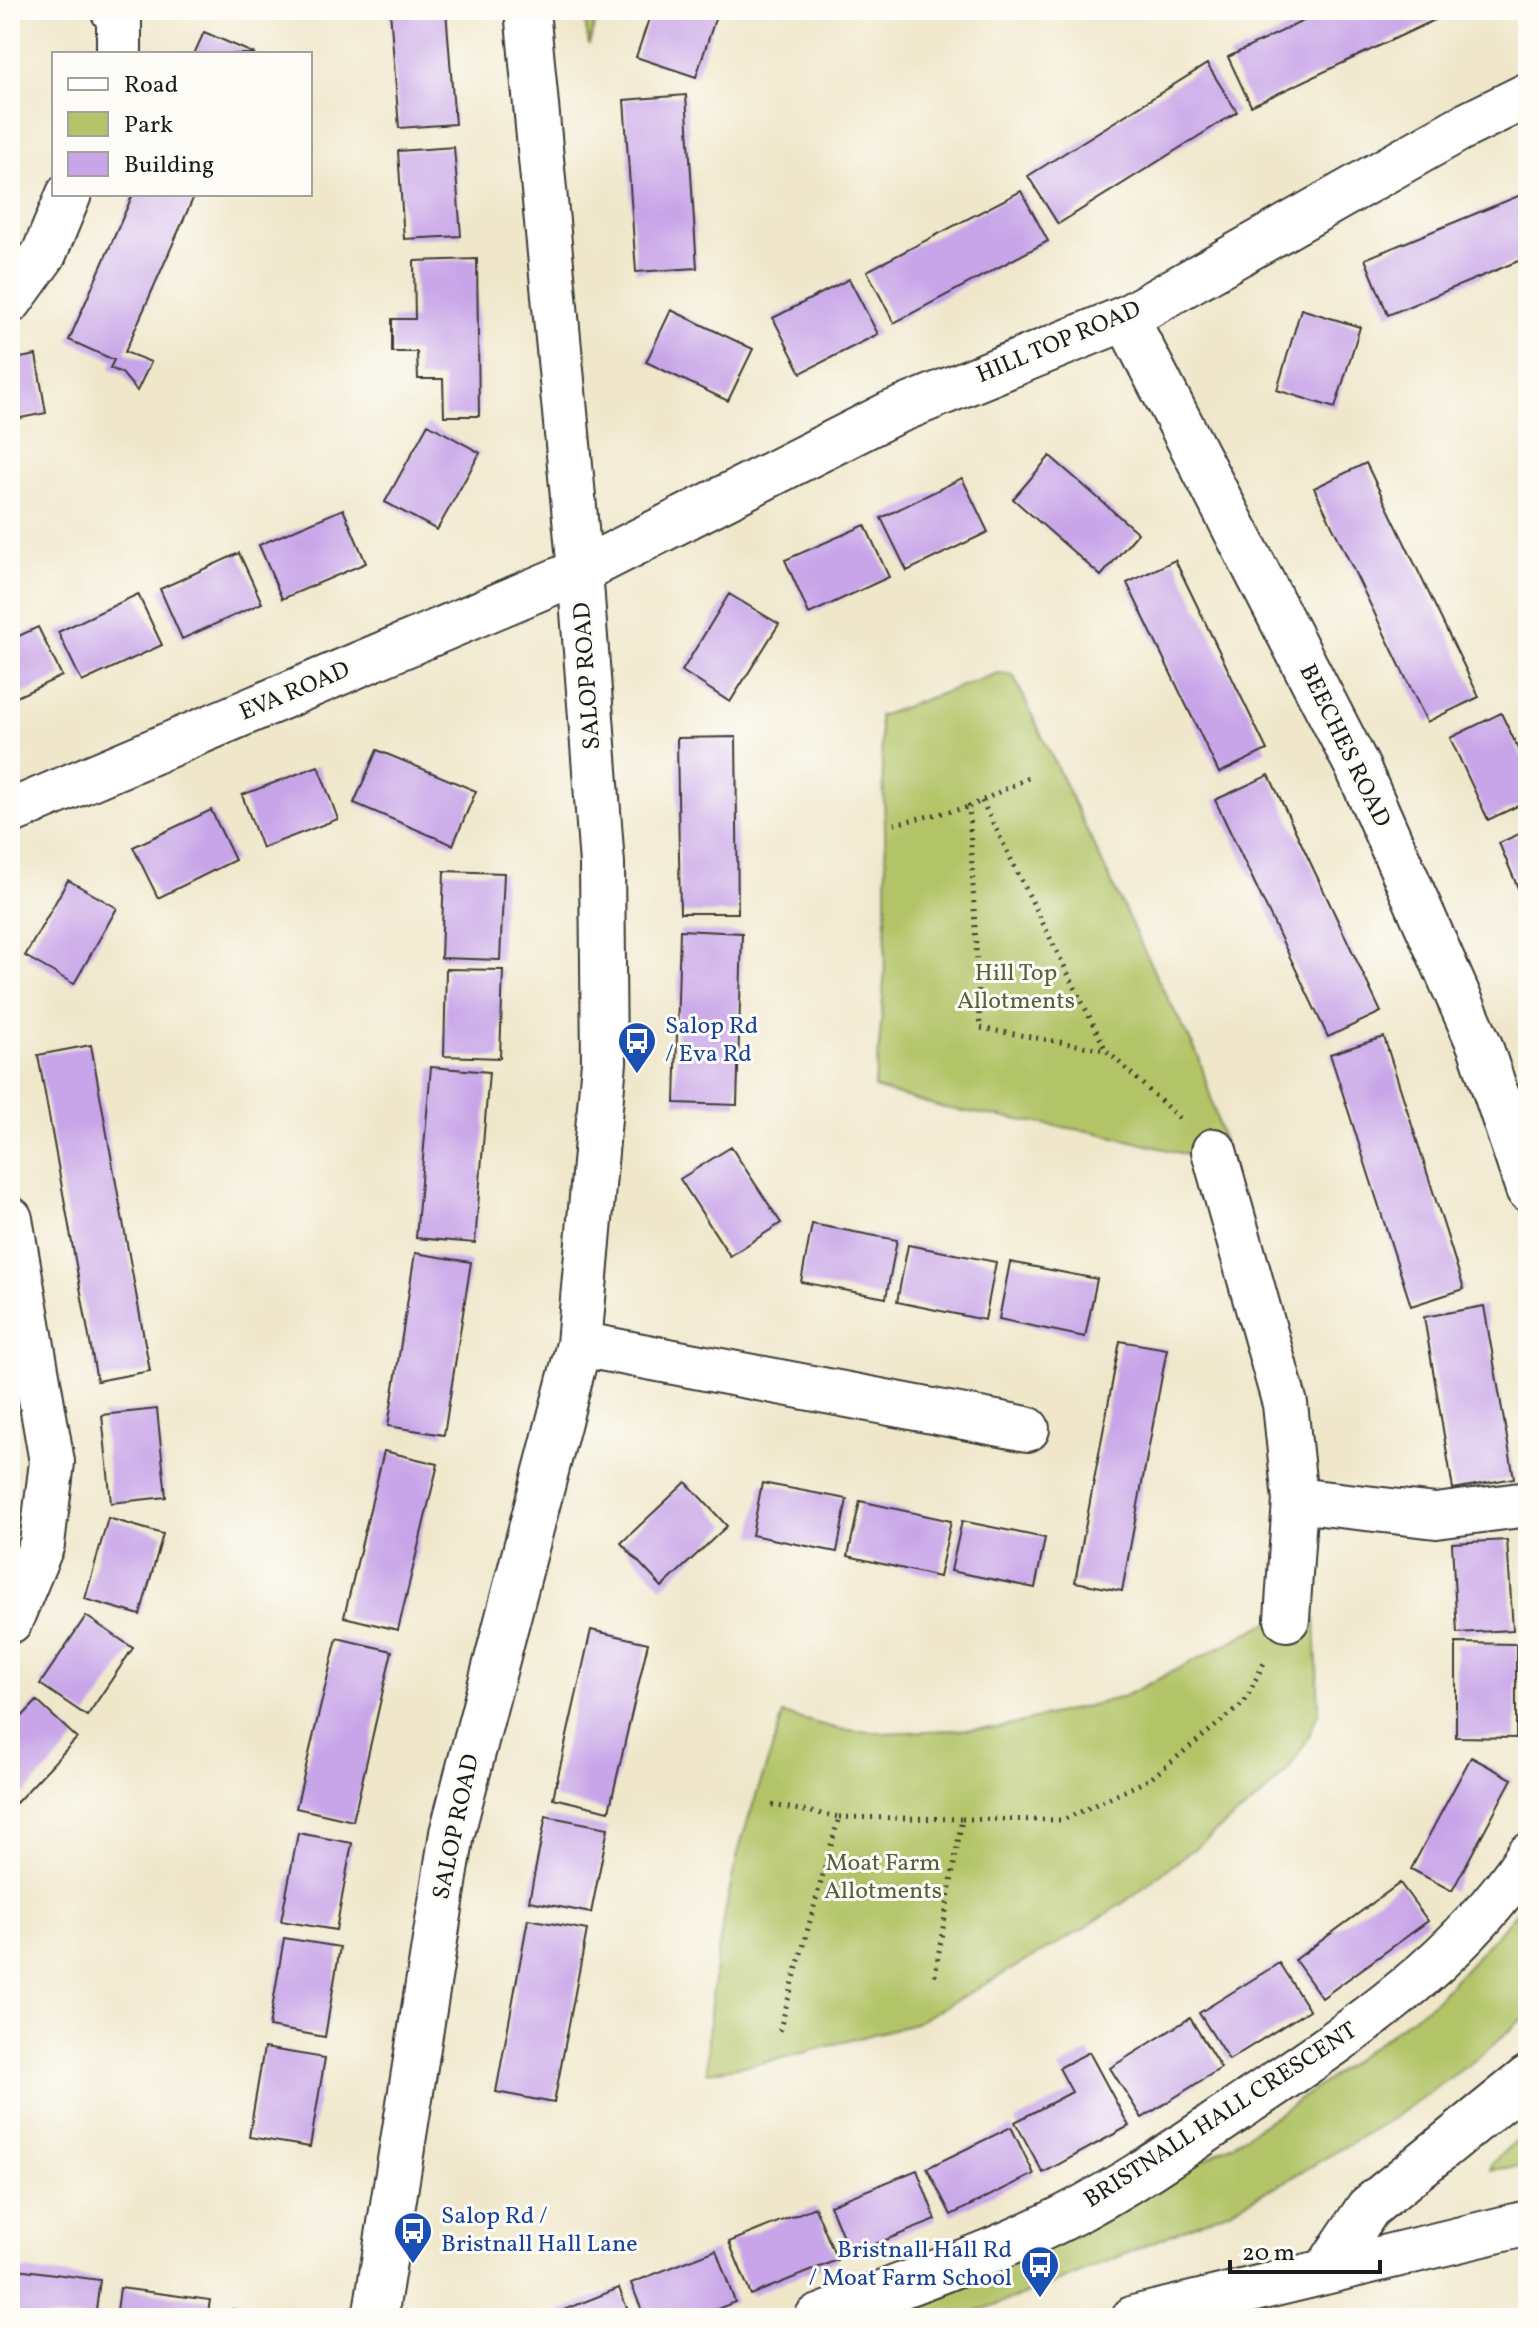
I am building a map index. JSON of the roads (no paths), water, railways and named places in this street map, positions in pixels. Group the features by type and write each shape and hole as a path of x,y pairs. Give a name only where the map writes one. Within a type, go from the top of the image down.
{"street":[{"path":"113,10 119,19 119,52"},
{"name":"SALOP ROAD","path":"375,2318 452,1833 579,1344 604,1062 602,864 580,571 527,10"},
{"name":"HILL TOP ROAD","path":"580,571 890,414 1126,318 1459,129 1528,95"},
{"path":"10,301 44,254 68,196"},
{"name":"BEECHES ROAD","path":"1126,318 1357,766 1480,1046 1528,1189"},
{"name":"EVA ROAD","path":"10,812 580,571"},
{"path":"1214,1151 1285,1404 1295,1500 1287,1619"},
{"path":"10,1219 52,1462 42,1544 10,1621"},
{"path":"579,1344 1027,1429"},
{"path":"1295,1500 1436,1516 1528,1504"},
{"name":"BRISTNALL HALL CRESCENT","path":"817,2318 1062,2218 1140,2175 1330,2047 1400,1995 1506,1890 1528,1856"},
{"path":"1326,2271 1368,2208 1528,2078"},
{"path":"1134,2318 1528,2223"}],"place":[{"name":"Salop Rd / Eva Rd","path":"637,1075"},
{"name":"Salop Rd / Bristnall Hall Lane","path":"413,2265"},
{"name":"Bristnall Hall Rd / Moat Farm School","path":"1040,2299"}],"park label":[{"name":"Hill Top Allotments","path":"1016,988"},
{"name":"Moat Farm Allotments","path":"883,1878"}]}
